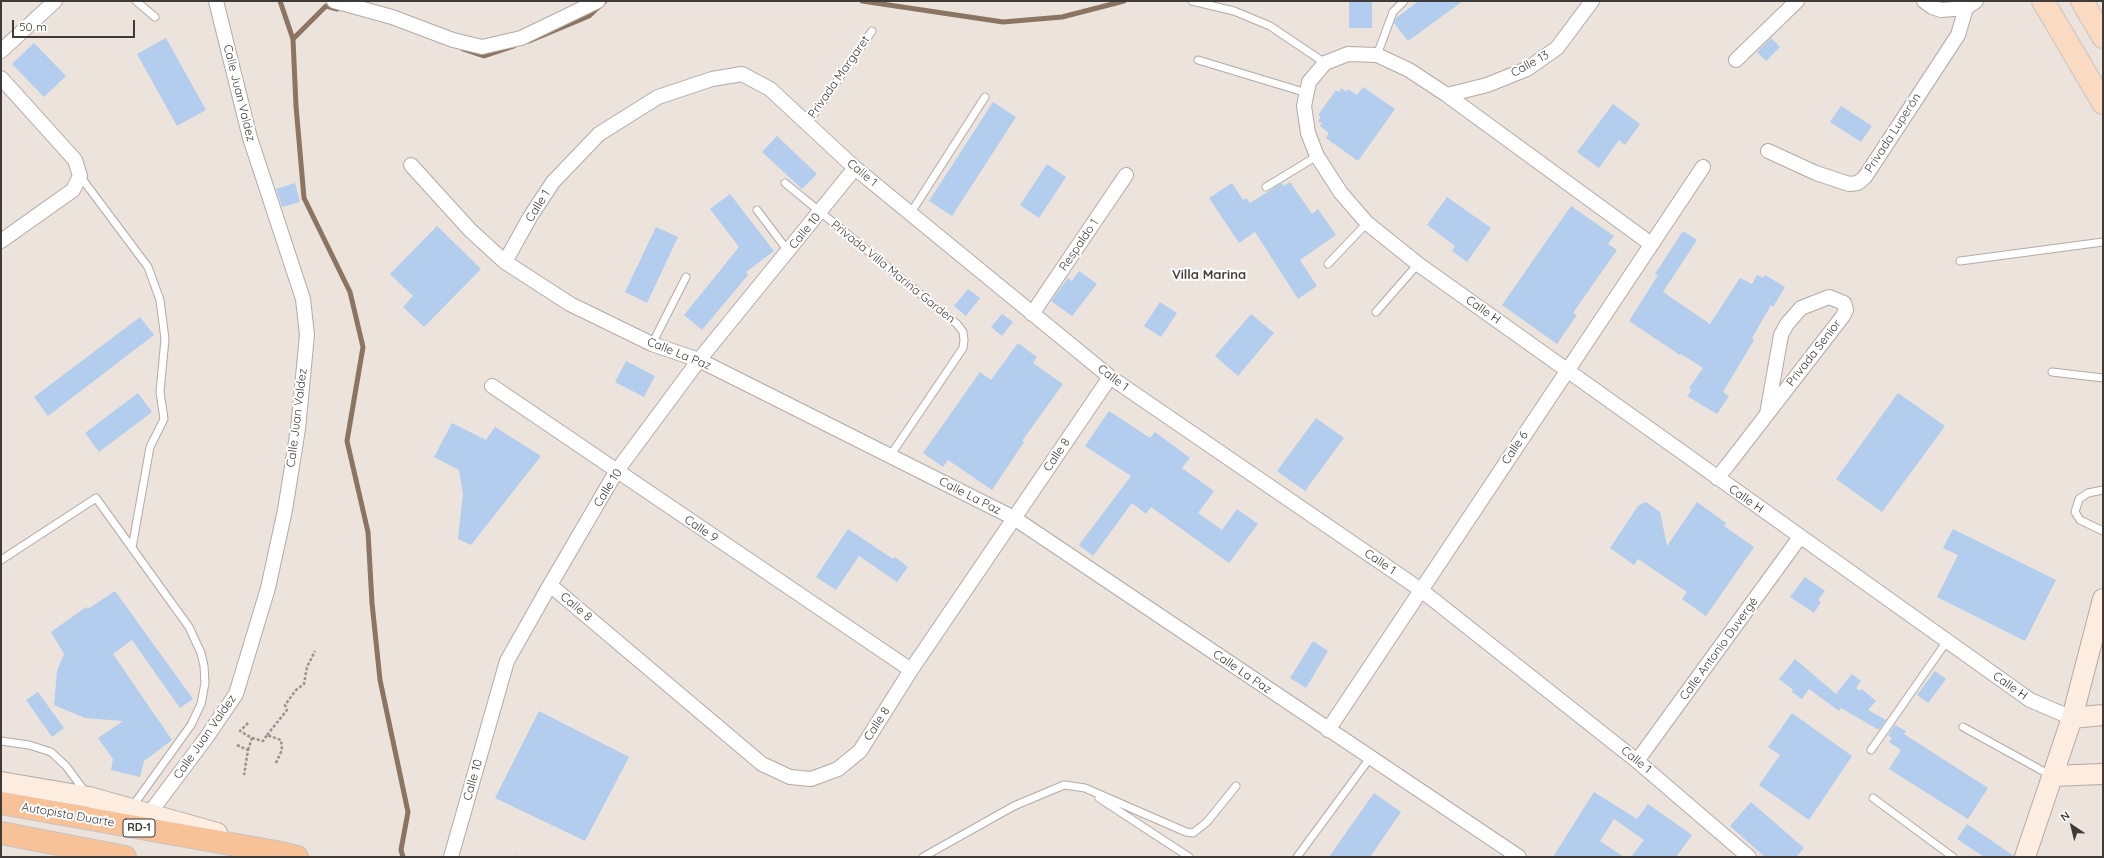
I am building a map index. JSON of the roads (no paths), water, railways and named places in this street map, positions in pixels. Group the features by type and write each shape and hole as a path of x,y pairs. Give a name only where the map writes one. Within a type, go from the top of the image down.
{"highway":[{"name":"Autopista Duarte","path":"1,803 287,854"},
{"path":"1,833 125,857"}],"main road":[{"path":"2043,1 2103,103"},
{"path":"2082,1 2103,37"},
{"path":"2025,857 2072,718 2103,599"},
{"path":"2072,718 2103,716"},
{"path":"2052,776 2103,774"},
{"path":"1,782 89,797 287,854"}],"street":[{"path":"1,51 55,1"},
{"name":"Calle Juan Valdez","path":"150,814 206,738 236,694 268,588 285,510 298,429 306,335 303,299 250,138 216,1"},
{"path":"334,1 392,17 453,40 482,47 521,38 598,1"},
{"name":"Calle 13","path":"1447,95 1487,85 1527,69 1557,48 1592,1"},
{"path":"1736,60 1798,1"},
{"path":"1924,1 1932,7 1941,10 1971,5"},
{"name":"Privada Luperón","path":"1768,151 1816,173 1849,184 1858,183 1865,177 1958,36 1971,5"},
{"name":"Calle H","path":"1651,244 1447,95 1409,70 1377,55 1348,54 1326,63 1309,82 1304,106 1308,133 1317,156 1341,193 1367,223 1418,264 2030,700 2072,718"},
{"name":"Calle 1","path":"505,262 530,216 553,182 599,134 658,96 712,79 742,74 770,89 855,168 1110,377 1421,590 1637,761 1749,857"},
{"path":"1,78 75,160 80,176 73,190 1,241"},
{"name":"Calle La Paz","path":"411,165 470,230 505,262 570,304 652,344 699,360 1014,518 1519,857"},
{"name":"Calle 6","path":"1328,730 1703,167"},
{"name":"Calle 10","path":"451,857 507,662 616,472 699,360 855,168"},
{"name":"Respaldo 1","path":"1032,314 1126,176"},
{"name":"Privada Senior","path":"1717,478 1767,414 1843,316 1846,310 1844,303 1829,297 1801,308 1787,324 1781,335 1767,414"},
{"name":"Calle 8","path":"550,585 762,764 790,777 811,779 838,769 860,751 912,670 1110,377"},
{"name":"Calle 9","path":"492,386 616,472 912,670"},
{"name":"Calle Antonio Duvergé","path":"1637,761 1800,537"}],"lane":[{"path":"136,1 155,17"},
{"path":"1192,1 1234,12 1270,26 1326,63"},
{"path":"1377,55 1393,12 1404,1"},
{"name":"Privada Margaret","path":"807,124 872,31"},
{"path":"1198,60 1306,94"},
{"path":"910,214 985,97"},
{"path":"1266,187 1317,156"},
{"path":"80,176 148,267 160,300 165,339 160,392 164,419 150,447 132,548"},
{"name":"Privada Villa Marina Garden","path":"785,183 957,324 963,332 963,348 890,456"},
{"path":"757,210 788,251"},
{"path":"1328,264 1367,223"},
{"path":"1960,261 2103,242"},
{"path":"1376,312 1418,264"},
{"path":"652,344 686,277"},
{"path":"2052,372 2103,378"},
{"path":"2103,490 2088,493 2079,499 2075,512 2080,520 2103,531"},
{"path":"1,560 96,498 189,627 201,653 204,666 205,683 201,704 191,725 130,809"},
{"path":"1871,750 1947,641"},
{"path":"1963,727 2052,776"},
{"path":"1,741 29,745 51,752 66,766 89,797"},
{"path":"1297,857 1370,758"},
{"path":"923,857 1037,795 1064,785 1085,788 1186,832 1193,833 1207,822 1236,786"},
{"path":"1085,788 1190,857"},
{"path":"1873,798 1953,857"}],"waterway":[{"path":"280,1 293,39 296,106 304,198 350,292 363,347 347,441 368,532 372,603 380,680 408,812 401,850 403,857"},
{"path":"529,41 589,16 605,1"},
{"path":"862,1 1003,22 1062,17 1124,1"},
{"path":"293,39 326,6 337,9"},
{"path":"463,49 484,56 514,46"}],"district":[{"name":"Villa Marina","path":"1209,275"}]}
